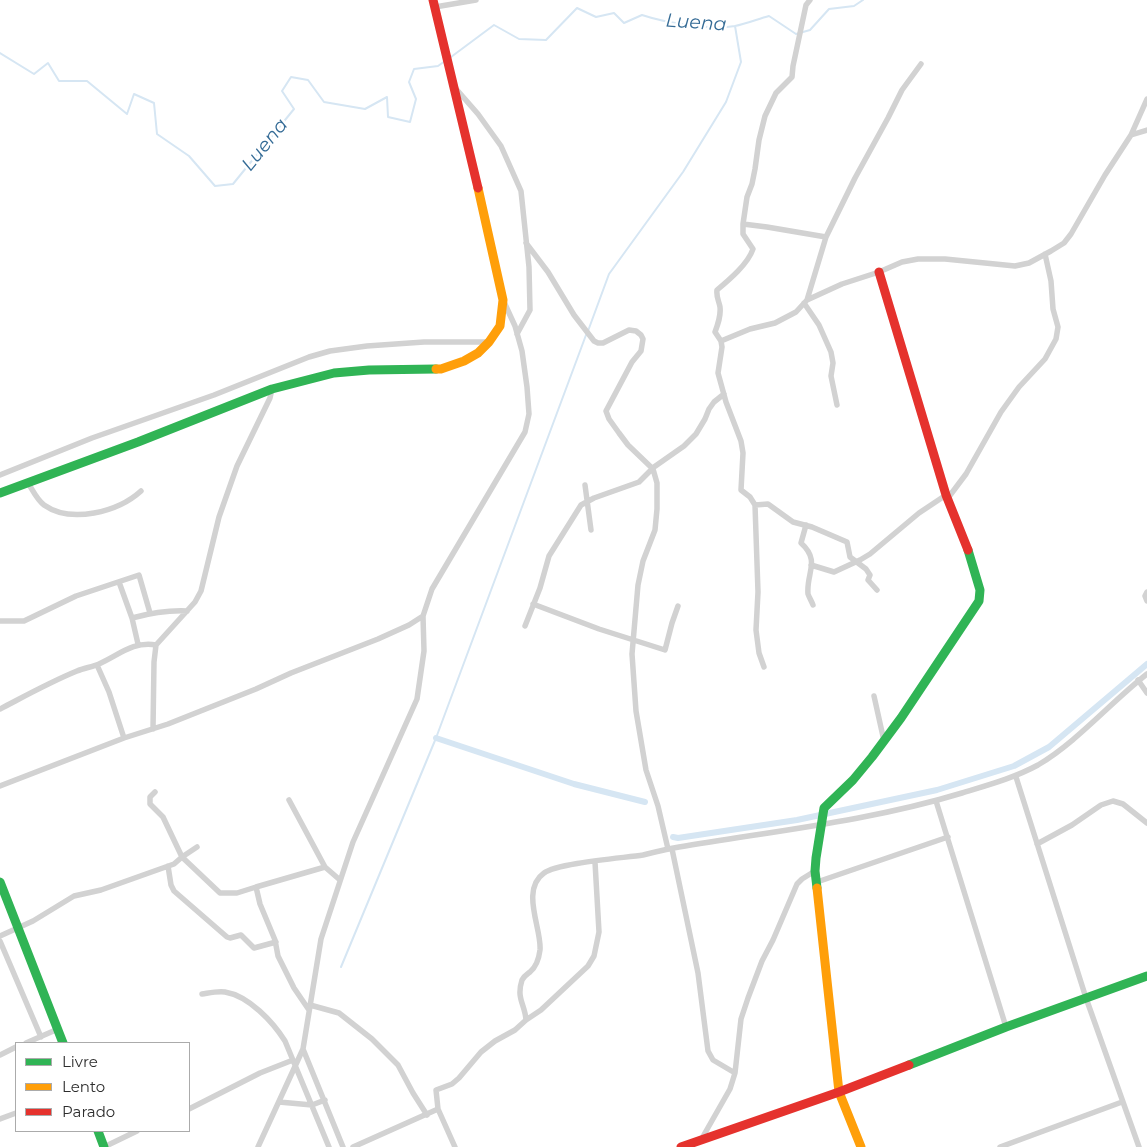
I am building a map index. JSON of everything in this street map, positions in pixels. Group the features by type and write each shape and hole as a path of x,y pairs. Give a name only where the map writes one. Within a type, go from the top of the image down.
{"street":[{"path":"258,1147 294,1062 303,1049 321,939 353,842 417,699 424,651 423,616 432,589 525,432 529,414 527,387 517,334 503,300 434,4 476,0"},
{"path":"764,667 759,653 756,630 758,592 755,505 750,497 741,490 744,453 718,373 721,361 721,341 715,332 720,316 720,307 716,295 717,290 732,278 753,249 743,234 743,224 759,140 765,116 776,93 792,77 806,2"},
{"path":"837,405 831,376 833,363 831,352 806,301 826,237 902,90 921,64"},
{"path":"454,85 501,146 521,191 530,310 517,334"},
{"path":"721,341 775,323 796,312 806,301 842,284 902,262 918,259 974,261 1015,266 1023,265 1045,254 1064,243 1071,234 1105,175 1131,135 1147,99"},
{"path":"1131,135 1146,130 1137,121"},
{"path":"743,224 767,226 826,237"},
{"path":"526,243 548,272 574,315 594,340 598,343 604,343 629,330 636,331 642,338 641,351 632,362 606,411 609,420 628,445 653,469 657,483 658,509 655,530 643,561 638,585 632,640 638,727 646,770 670,849 698,973 708,1051 713,1060 735,1073"},
{"path":"811,565 834,572 870,554 919,513 947,496 966,474 1001,412 1019,387 1045,359 1056,339 1058,328 1053,309 1051,281 1045,254"},
{"path":"861,1147 840,1092 817,882 816,858 824,808 853,780 884,740 959,634 979,601 980,590 947,496 879,272"},
{"path":"0,493 138,442 272,389 334,373 369,370 441,369 464,361 489,342 500,326 503,300"},
{"path":"0,475 92,438 214,395 309,357 330,351 424,342 489,342"},
{"path":"154,729 154,662 156,645 188,611 201,591 219,517 237,466 270,398 272,389"},
{"path":"525,626 552,549 576,512 587,501 639,482 696,434 705,420 709,409 724,394"},
{"path":"28,483 43,504 72,514 107,511 126,503 141,491"},
{"path":"585,485 591,530"},
{"path":"755,505 768,504 793,522 806,525 848,542 848,550 855,562 866,569 870,575 868,580 877,590"},
{"path":"806,525 802,543 809,550 812,559 808,594 813,605"},
{"path":"0,621 24,621 76,596 139,575 150,613"},
{"path":"119,582 132,618 138,644"},
{"path":"1147,592 1145,596 1147,601"},
{"path":"534,604 599,629 665,650 678,606"},
{"path":"132,618 167,610 188,611"},
{"path":"0,786 124,738 154,729 378,639 409,625 423,616"},
{"path":"0,709 78,671 97,665 126,648 147,643 156,645"},
{"path":"97,665 109,692 124,738"},
{"path":"526,1020 519,996 523,977 534,967 540,954 533,898 538,879 543,873 550,870 670,849 822,825 936,801 1016,777 1040,763 1076,736 1147,674"},
{"path":"1138,680 1147,693"},
{"path":"874,696 884,740"},
{"path":"1016,777 1086,998 1139,1147"},
{"path":"155,792 150,797 150,804 162,817 182,856 220,893 237,893 325,866"},
{"path":"288,800 325,866 340,880"},
{"path":"936,801 1006,1027"},
{"path":"1037,844 1072,825 1100,805 1113,801 1123,804 1147,823"},
{"path":"817,882 948,837"},
{"path":"0,936 44,915 67,899 101,890 174,864 182,856 197,847"},
{"path":"454,1147 438,1109 436,1090 452,1084 460,1078 481,1052 541,1010 588,966 598,945 599,932 595,862"},
{"path":"168,866 171,885 174,891 227,937 241,935 254,948 276,942"},
{"path":"701,1140 730,1089 735,1073 741,1019 752,985 795,888 802,879 816,871"},
{"path":"0,882 64,1042"},
{"path":"256,887 260,904 276,942 278,956 284,969 310,1008 339,1013 378,1045 398,1065 427,1115"},
{"path":"0,941 41,1037"},
{"path":"681,1147 840,1092 1006,1027 1147,976"},
{"path":"202,994 225,992 236,996 252,1005 277,1028 285,1041 329,1147"},
{"path":"28,1042 58,1029"},
{"path":"0,1055 15,1048"},
{"path":"303,1049 343,1147"},
{"path":"190,1108 260,1073 294,1062"},
{"path":"278,1102 312,1106 325,1100"},
{"path":"1000,1147 1122,1102"},
{"path":"353,1147 438,1109"},
{"path":"0,1119 15,1113"},
{"path":"98,1132 104,1147 135,1132"}],"waterway":[{"name":"Luena","path":"451,57 494,25 519,39 546,40 577,8 596,17 614,13 624,23 642,15 663,21 713,27 735,26 769,16 796,34 810,30 829,9 854,6 863,0"},
{"path":"588,331 609,274 683,172 726,102 741,62 735,26"},
{"name":"Luena","path":"0,53 34,74 48,63 59,81 87,81 127,114 134,94 154,103 157,134 189,156 215,186 233,184 294,109 282,91 291,77 308,80 324,102 365,109 387,97 388,117 410,122 416,99 409,82 414,69 438,66 445,61"},
{"path":"341,967 436,738 586,335"},
{"path":"673,837 678,838 797,820 937,790 1014,766 1049,747 1147,664"},
{"path":"436,738 574,784 645,802"}],"traffic: fast":[{"path":"0,493 138,442 272,389 334,373 369,370 436,369"},
{"path":"817,888 816,858 824,808 853,780 872,757 901,718 979,601 980,590 968,550"},
{"path":"0,882 63,1042"},
{"path":"909,1065 1006,1027 1147,976"},
{"path":"98,1132 104,1147"}],"traffic: slow":[{"path":"436,369 464,361 478,353 489,342 500,326 503,300 478,188"},
{"path":"817,888 839,1092 861,1147"}],"traffic: jam":[{"path":"433,0 478,188"},
{"path":"879,272 946,495 968,550"},
{"path":"681,1147 839,1092 909,1065"}]}
